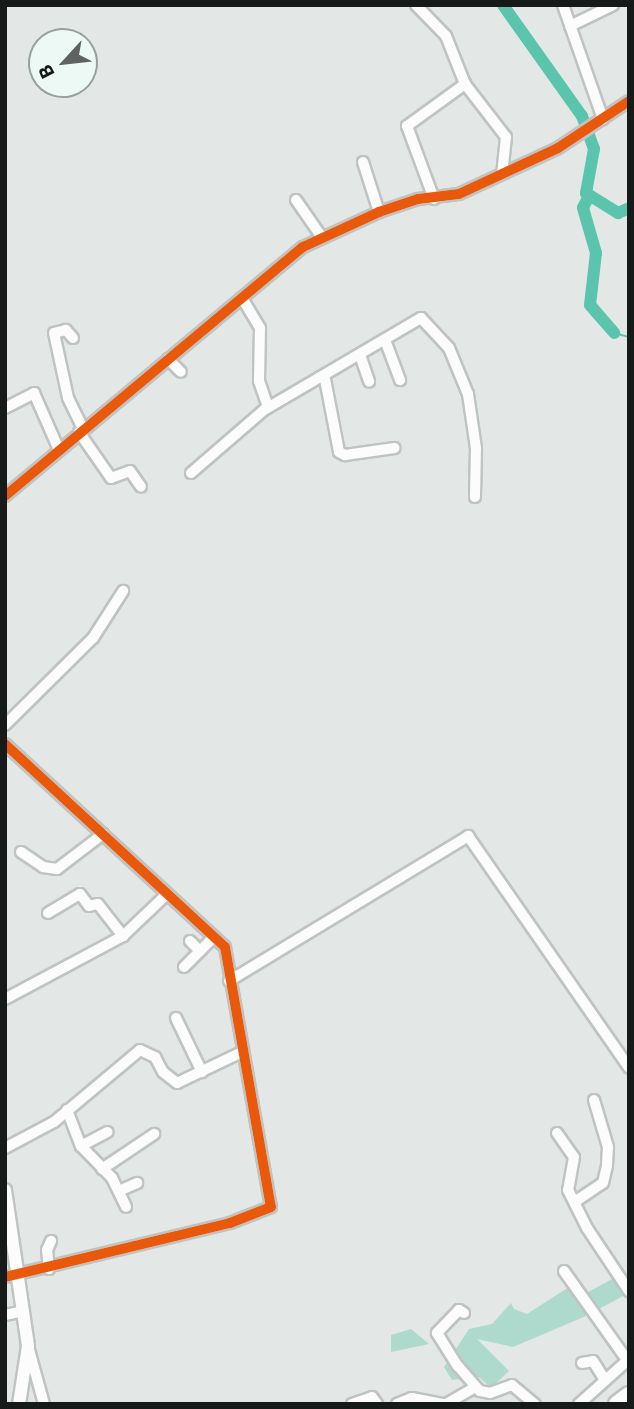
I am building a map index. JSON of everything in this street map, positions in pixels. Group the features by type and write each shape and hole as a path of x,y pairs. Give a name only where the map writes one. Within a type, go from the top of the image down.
{"highway":[{"path":"617,1404 629,1395"}],"main road":[{"path":"5,1190 28,1346 19,1404"}],"street":[{"path":"416,5 446,36 465,84 506,136 502,173"},
{"path":"563,5 600,121"},
{"path":"570,26 613,5"},
{"path":"434,199 406,127 465,84"},
{"path":"5,496 167,359 321,236 379,212 459,194 583,131 629,101"},
{"path":"363,162 379,212"},
{"path":"296,200 321,236"},
{"path":"242,298 260,328 259,381 268,407"},
{"path":"191,473 268,407 421,318 449,348 468,394 476,448 475,497"},
{"path":"73,338 66,330 54,333 68,398 81,431 111,478 130,471 141,487"},
{"path":"385,340 400,380"},
{"path":"360,355 369,381"},
{"path":"167,359 181,372"},
{"path":"320,377 326,379 339,452 345,455 395,448"},
{"path":"5,408 34,393 59,450"},
{"path":"5,725 93,638 123,591"},
{"path":"5,744 225,947 271,1211 49,1269 5,1277"},
{"path":"21,852 43,867 57,869 103,834"},
{"path":"229,981 468,836 629,1068"},
{"path":"48,912 80,894 89,906 98,904 123,936"},
{"path":"5,999 41,976 89,957 123,936 167,894"},
{"path":"184,967 214,937"},
{"path":"190,941 200,951"},
{"path":"176,1018 202,1072"},
{"path":"5,1147 46,1127 140,1050 155,1056 163,1072 177,1083 242,1052"},
{"path":"576,1201 603,1183 607,1165 608,1147 594,1100"},
{"path":"67,1110 81,1146 119,1191 126,1207"},
{"path":"81,1146 107,1132"},
{"path":"557,1133 574,1157 567,1184 586,1228 629,1291"},
{"path":"102,1169 154,1134"},
{"path":"119,1191 136,1183"},
{"path":"49,1269 47,1250 51,1241"},
{"path":"564,1271 628,1359 579,1404"},
{"path":"464,1313 459,1310 437,1333 476,1387 490,1392 512,1385 535,1404"},
{"path":"5,1315 24,1311"},
{"path":"28,1346 44,1404"},
{"path":"586,1360 605,1380"},
{"path":"397,1404 412,1398 444,1404 476,1387"},
{"path":"352,1404 372,1397 377,1404"}],"green space":[{"path":"612,1279 625,1295 586,1316 513,1347 477,1339 509,1371 491,1388 479,1377 452,1380 444,1367 469,1329 492,1324 511,1303 514,1309 527,1314 569,1287 581,1296"},
{"path":"411,1329 429,1344 391,1352 391,1335"}],"waterway":[{"path":"503,5 582,116 594,149 586,193 618,213 629,208"},
{"path":"589,196 583,208 596,253 590,305 614,333"},
{"path":"614,333 629,337"}],"cycle path":[{"path":"5,496 303,247 379,212 418,199 459,194 558,148 629,101"},
{"path":"5,744 225,947 271,1207 230,1223 5,1277"}]}
